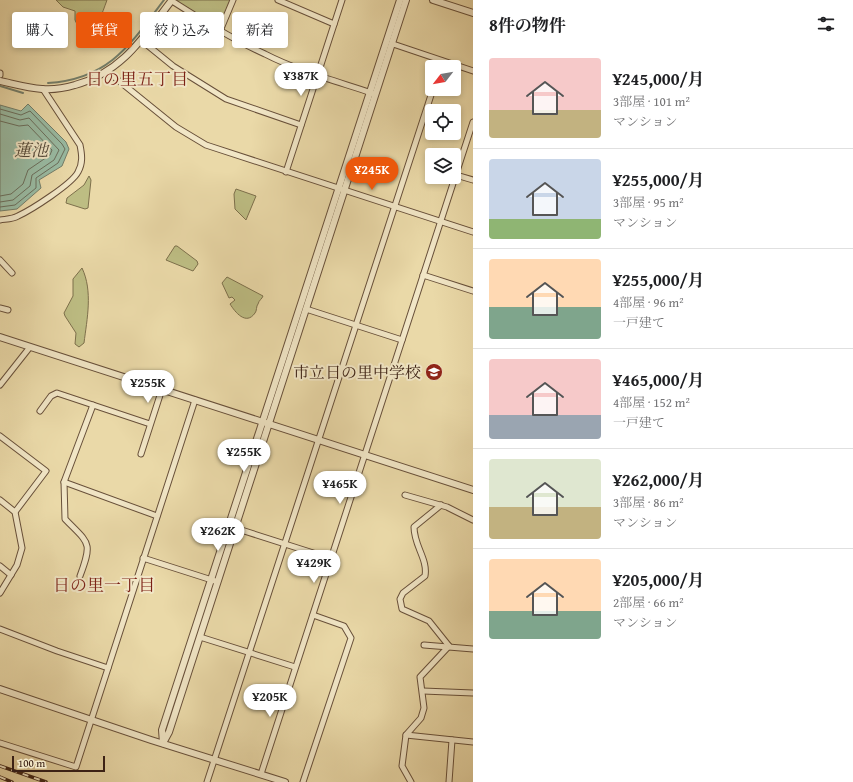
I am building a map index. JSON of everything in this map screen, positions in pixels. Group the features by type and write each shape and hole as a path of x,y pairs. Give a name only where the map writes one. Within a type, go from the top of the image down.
{"street":[{"path":"163,12 172,0 191,12"},
{"path":"224,21 233,0"},
{"path":"278,0 334,24"},
{"path":"286,172 342,0"},
{"path":"163,743 162,730 261,422 400,0"},
{"path":"163,743 169,732 270,424 406,0"},
{"path":"433,0 473,13"},
{"path":"224,33 266,55 317,75 377,94"},
{"path":"0,81 43,89 62,88 90,81 108,72 126,57 140,41"},
{"path":"393,44 439,60"},
{"path":"151,48 173,66 226,99 301,125"},
{"path":"461,67 473,71"},
{"path":"108,72 176,128 200,141 345,192 473,232"},
{"path":"0,220 17,217 58,190 71,181 77,174 81,165 82,156 80,145 43,89"},
{"path":"207,782 431,96"},
{"path":"461,160 473,124"},
{"path":"461,176 473,180"},
{"path":"261,774 453,184"},
{"path":"0,260 12,273"},
{"path":"423,275 473,291"},
{"path":"0,308 8,310"},
{"path":"306,309 402,340"},
{"path":"0,337 473,490"},
{"path":"0,385 30,347"},
{"path":"141,454 162,389"},
{"path":"40,411 56,393 150,424"},
{"path":"0,743 76,767 195,400"},
{"path":"80,576 88,552 86,541 65,519 64,482 93,405"},
{"path":"0,436 46,471 15,512"},
{"path":"64,482 157,516"},
{"path":"405,495 441,505 473,520"},
{"path":"0,500 15,512 22,548 16,565 0,593"},
{"path":"441,505 414,527 414,539 425,562 426,576 403,593 400,599 402,609 429,621 449,646"},
{"path":"235,528 332,559"},
{"path":"143,558 218,582"},
{"path":"0,566 11,575"},
{"path":"303,782 351,638 344,626 313,615"},
{"path":"0,629 57,651 108,668"},
{"path":"200,637 249,654 295,667"},
{"path":"424,645 473,649"},
{"path":"411,782 402,766 406,736 421,718 424,708 420,676 449,646"},
{"path":"0,689 284,782"},
{"path":"423,691 473,693"},
{"path":"406,736 473,742"},
{"path":"449,782 452,740"}],"green space":[{"path":"56,0 107,0 102,12 76,12 76,22 75,11 63,7"},
{"path":"177,0 231,0 224,17 224,12 195,12"},
{"path":"89,176 91,180 88,208 85,209 66,203 67,198 84,185"},
{"path":"236,189 256,196 246,220 235,209 234,194"},
{"path":"175,246 197,261 198,264 193,271 166,260"},
{"path":"82,268 87,286 88,315 84,343 79,347 75,344 76,333 64,313 73,296 73,279"},
{"path":"227,277 263,296 257,305 256,312 252,317 244,318 235,311 230,304 235,300 232,297 229,298 222,283"}],"water":[{"name":"蓮池","path":"28,104 66,142 69,149 62,166 39,180 41,188 17,209 0,211 0,105 21,111"}],"waterway":[{"path":"48,83 69,80 87,75 103,67 128,45 164,0"},
{"path":"0,86 23,93"}],"railway":[{"path":"0,766 46,782"},
{"path":"0,777 12,782"}],"place":[{"name":"市立日の里中学校","path":"434,372"}],"district":[{"name":"日の里五丁目","path":"137,79"},
{"name":"日の里一丁目","path":"104,585"}]}
